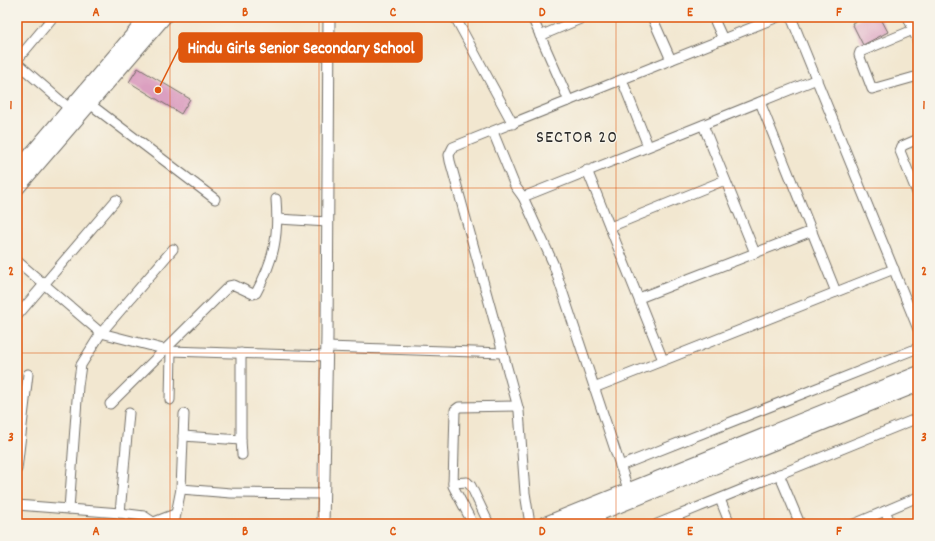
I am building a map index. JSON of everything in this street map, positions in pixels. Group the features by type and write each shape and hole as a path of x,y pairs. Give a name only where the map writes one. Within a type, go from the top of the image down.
{"main road":[{"path":"17,188 148,17"},
{"path":"17,171 70,109 85,101 164,17"},
{"path":"574,524 599,514 630,494 918,373"},
{"path":"630,494 918,385"},
{"path":"544,524 599,514"}],"street":[{"path":"52,17 18,65 70,109"},
{"path":"323,524 327,351 329,17"},
{"path":"457,17 513,124"},
{"path":"532,17 569,101"},
{"path":"540,36 585,17"},
{"path":"652,17 670,60"},
{"path":"713,17 723,39"},
{"path":"530,524 517,406 449,155 453,148 723,39 761,20 778,17"},
{"path":"791,17 918,329"},
{"path":"908,17 918,40"},
{"path":"914,30 860,52 859,55 872,89 918,76"},
{"path":"523,198 588,170 816,79"},
{"path":"622,80 648,146"},
{"path":"85,101 215,199"},
{"path":"760,102 836,292"},
{"path":"703,124 755,253"},
{"path":"493,132 515,186 523,198 553,263 630,494"},
{"path":"918,139 902,146 900,151 918,195"},
{"path":"588,170 663,360"},
{"path":"610,227 725,180"},
{"path":"110,404 169,351 231,285 253,294 256,293 272,258 278,219 276,199"},
{"path":"17,316 116,200"},
{"path":"278,219 328,222"},
{"path":"638,298 812,231"},
{"path":"69,509 81,365 100,334 173,249"},
{"path":"17,261 100,334 169,351 242,353 327,351 503,353"},
{"path":"594,388 894,269"},
{"path":"620,466 918,348"},
{"path":"169,351 170,400"},
{"path":"242,353 242,455"},
{"path":"17,469 28,374"},
{"path":"473,524 454,490 455,409 459,407 517,406"},
{"path":"120,513 129,412"},
{"path":"174,524 181,489 184,414"},
{"path":"658,524 918,418"},
{"path":"183,436 241,440"},
{"path":"779,474 800,524"},
{"path":"453,482 466,482 471,486 489,524"},
{"path":"181,489 231,493 324,494"},
{"path":"854,524 918,497"},
{"path":"720,499 730,524"},
{"path":"17,505 144,516 151,523 175,514"},
{"path":"885,511 891,524"}],"building":[{"path":"864,17 880,17 888,32 863,45 852,23"},
{"path":"138,68 190,99 181,114 129,82"}],"place":[{"name":"Hindu Girls Senior Secondary School","path":"158,90"}],"district":[{"name":"SECTOR 20","path":"577,136"}]}
